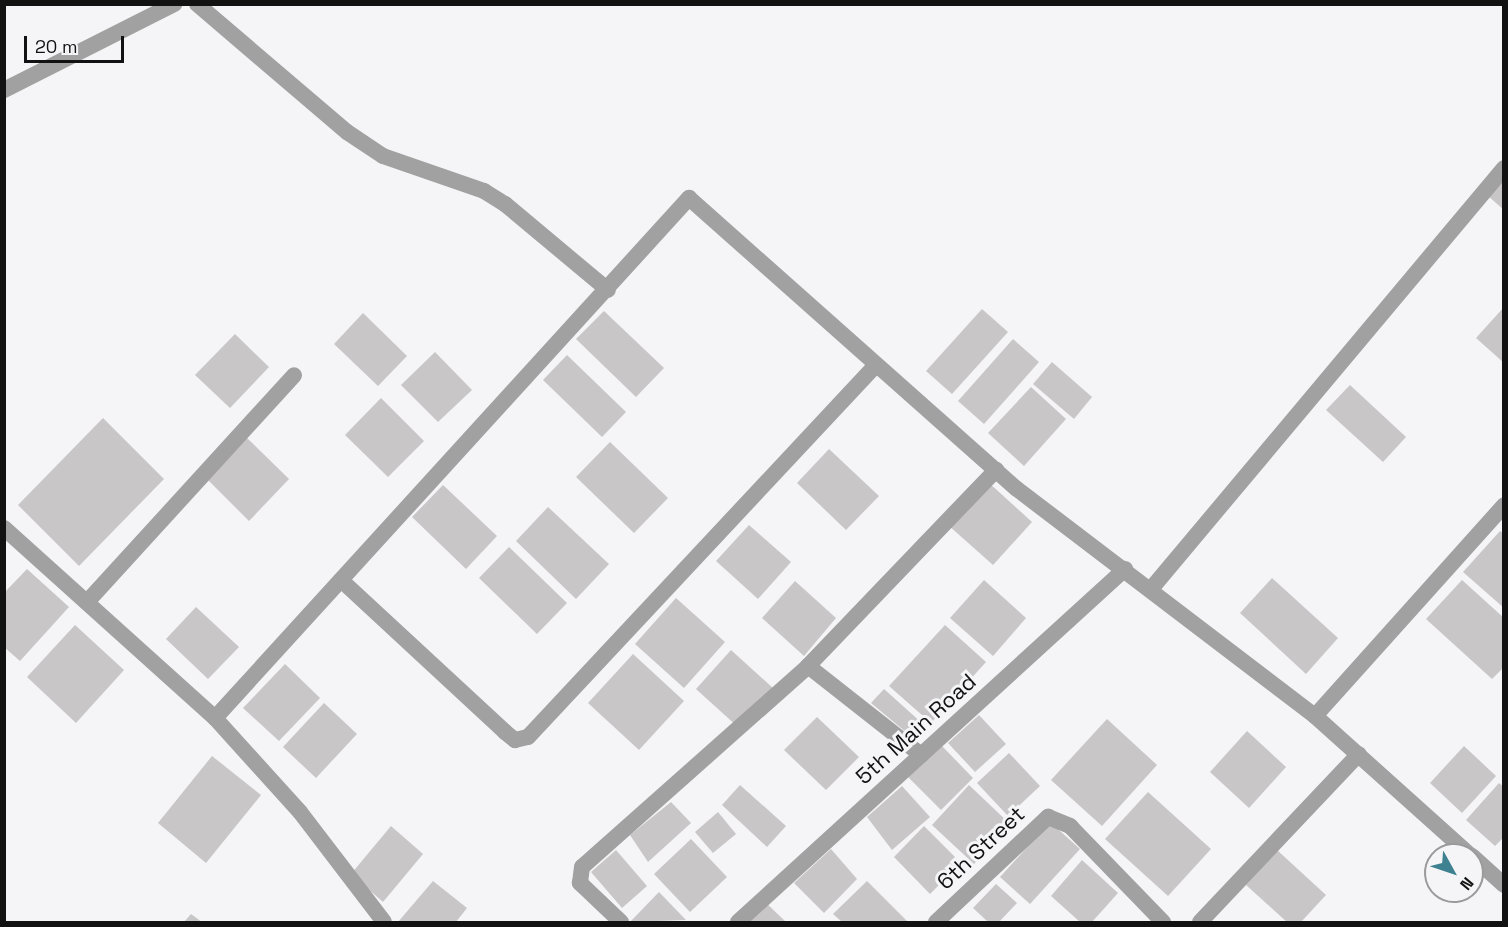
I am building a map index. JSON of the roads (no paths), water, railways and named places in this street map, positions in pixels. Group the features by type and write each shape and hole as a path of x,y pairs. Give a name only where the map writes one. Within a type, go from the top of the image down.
{"street":[{"path":"4,90 174,4"},
{"path":"197,4 347,132 383,156 491,195 608,290"},
{"path":"1151,589 1503,168"},
{"path":"215,717 608,290 688,198 996,470 1315,716 1457,843"},
{"path":"341,580 514,740 528,737 876,365"},
{"path":"87,602 294,375"},
{"path":"621,922 580,883 582,867 808,666 996,470"},
{"path":"1315,716 1503,505"},
{"path":"4,528 215,717 300,812 384,922"},
{"name":"5th Main Road","path":"738,922 1125,568"},
{"path":"808,666 921,755"},
{"path":"1200,922 1359,754"},
{"name":"6th Street","path":"936,922 1048,817 1070,826 1163,922"},
{"path":"1484,868 1503,885"}]}
